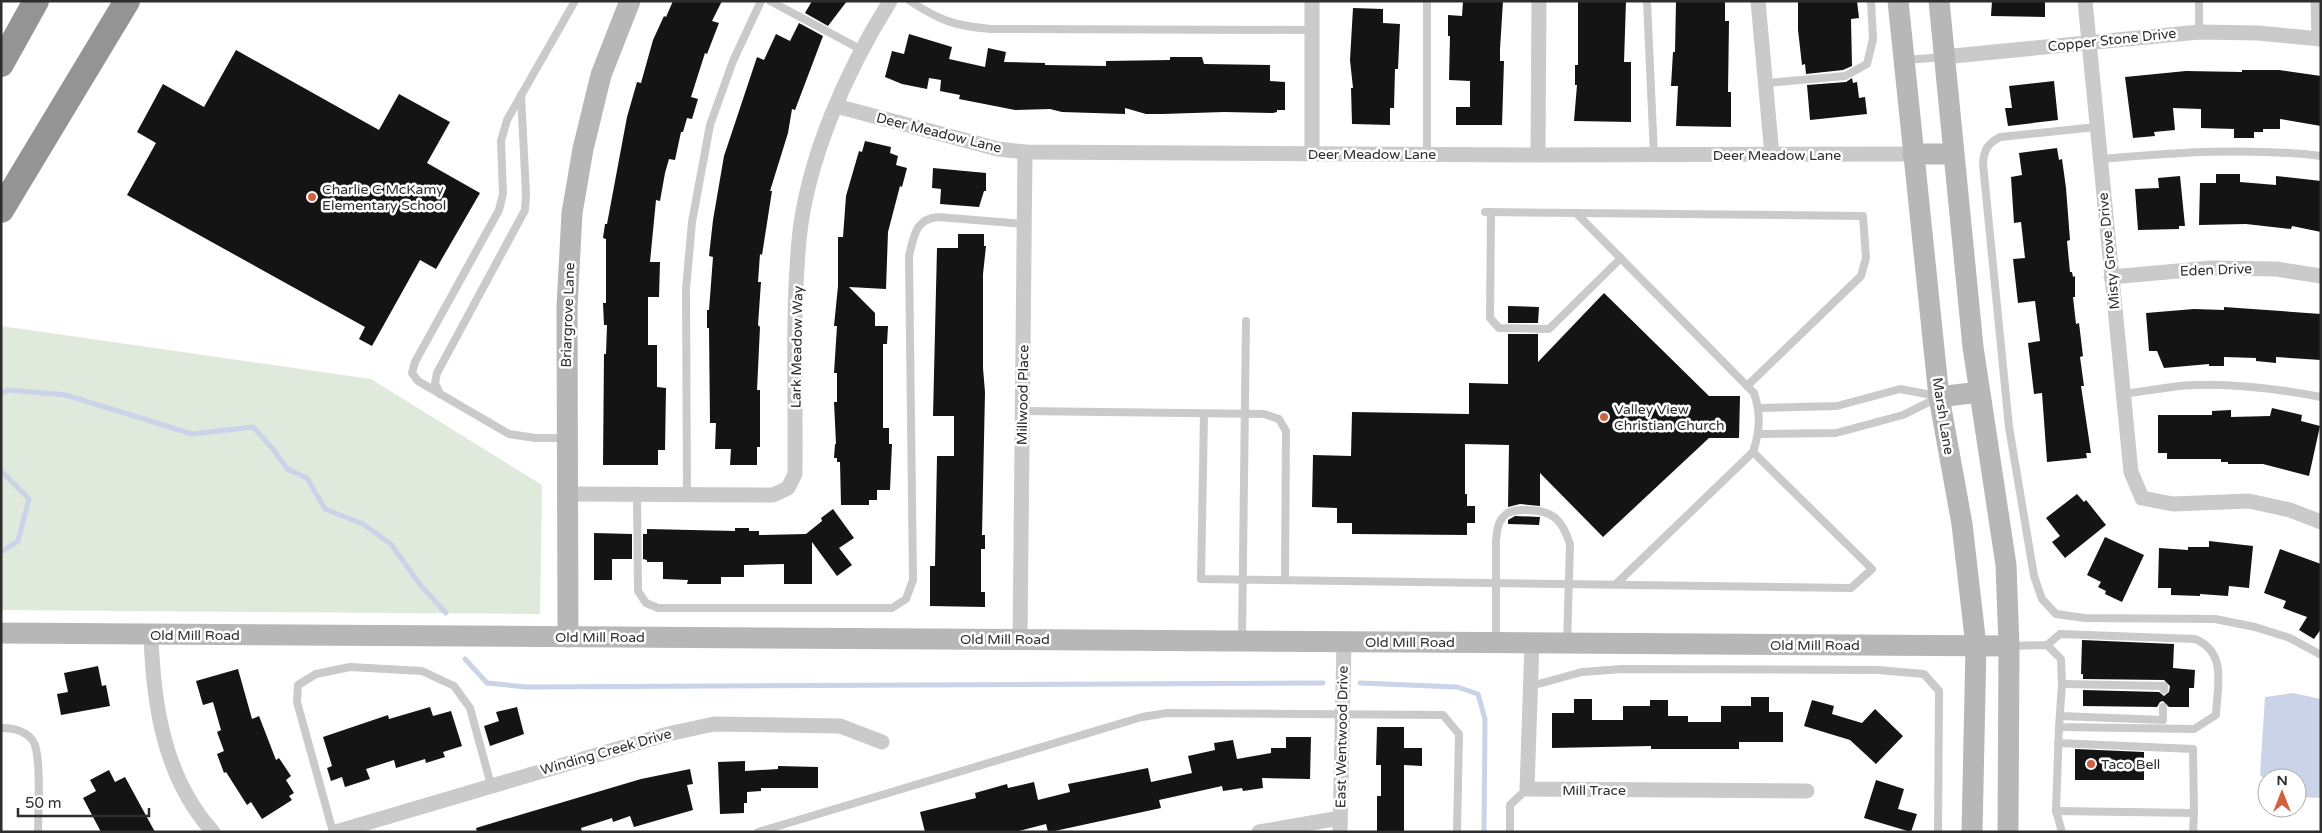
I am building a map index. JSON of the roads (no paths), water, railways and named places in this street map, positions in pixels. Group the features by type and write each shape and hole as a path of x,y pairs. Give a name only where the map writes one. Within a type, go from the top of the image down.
{"highway":[{"path":"1,64 36,1"},
{"path":"1,210 127,1"}],"street":[{"name":"Briargrove Lane","path":"568,637 567,307 572,213 582,149 601,75 630,1"},
{"name":"Lark Meadow Way","path":"567,494 773,495 788,488 795,474 799,239 807,195 818,154 836,106 862,50 890,1"},
{"path":"1312,1 1312,153"},
{"path":"1538,155 1539,1"},
{"path":"1758,1 1772,155"},
{"name":"Marsh Lane","path":"1898,1 1939,397 1962,524 1976,646 1972,832"},
{"path":"1939,1 1963,262 1979,392 2006,565 2009,646 2008,832"},
{"name":"Misty Grove Drive","path":"2084,1 2131,472 2142,498 2173,504 2249,501 2290,510 2321,522"},
{"path":"2318,1 2320,39"},
{"name":"Copper Stone Drive","path":"1944,57 2199,32 2258,33 2320,39"},
{"name":"Deer Meadow Lane","path":"836,106 998,150 1025,152 1538,155 1913,154"},
{"name":"Millwood Place","path":"1020,639 1025,152"},
{"path":"1913,154 1952,154"},
{"name":"Eden Drive","path":"2111,277 2211,268 2276,269 2321,276"},
{"path":"1939,397 1979,392"},
{"name":"Old Mill Road","path":"1,633 2009,646"},
{"path":"151,634 152,673 160,722 168,753 186,794 213,832"},
{"name":"East Wentwood Drive","path":"1340,825 1344,641"},
{"path":"1528,789 1532,643"},
{"name":"Winding Creek Drive","path":"334,832 668,734 714,724 840,726 882,742"},
{"name":"Mill Trace","path":"1528,789 1807,791"},
{"path":"1259,832 1340,825"}],"lane":[{"path":"567,438 535,438 509,434 418,382 412,373 499,210 502,194 501,141 507,120 575,1"},
{"path":"687,494 686,289 692,222 710,124 733,61 761,1"},
{"path":"770,1 862,50"},
{"path":"910,1 932,16 960,26 991,29 1312,30"},
{"path":"1427,1 1427,154"},
{"path":"1648,1 1654,155"},
{"path":"1766,83 1845,76 1867,64 1873,39 1870,1"},
{"path":"2199,1 2199,32"},
{"name":"Copper Stone Drive","path":"1904,61 1944,57"},
{"path":"440,394 435,383 437,373 525,210 526,194 521,95"},
{"path":"2096,127 2000,137 1989,143 1984,152 1983,164 2009,427 2034,576 2042,599 2056,614 2085,618 2215,619 2255,626 2290,638 2321,655"},
{"path":"2100,159 2200,151 2283,152 2321,156"},
{"path":"1621,258 1549,329 1499,328 1490,318 1488,212 1863,216 1866,258 1860,276 1748,386"},
{"path":"1576,212 1754,392 1760,408 1760,434 1753,452 1616,584"},
{"path":"637,494 638,591 646,603 658,608 892,608 906,599 913,580 909,256 914,238 918,226 927,218 938,217 1024,224"},
{"path":"1242,641 1246,321"},
{"path":"2124,394 2192,385 2240,385 2279,389 2321,397"},
{"path":"1760,408 1836,406 1900,389 1939,397"},
{"path":"1760,434 1836,433 1903,415 1939,397"},
{"path":"1023,411 1264,414 1279,419 1286,430 1285,580"},
{"path":"1204,414 1201,579 1852,588 1872,569 1753,452"},
{"path":"1496,642 1498,526 1504,515 1517,510 1540,510 1554,516 1565,529 1570,544 1567,643"},
{"path":"2009,646 2047,645 2060,634 2195,639 2206,644 2219,662 2216,714 2194,729 2059,727"},
{"path":"2047,645 2061,659 2062,684 2056,812 2062,832"},
{"path":"334,832 297,702 298,685 316,674 350,667 422,671 454,686 470,708 491,785"},
{"path":"1531,686 1582,672 1622,669 1878,670 1924,674 1939,691 1938,832"},
{"path":"2062,684 2164,686 2164,690"},
{"path":"2060,716 2163,720 2163,707"},
{"path":"758,832 1142,716 1167,713 1443,714 1459,734 1457,832"},
{"path":"1,728 11,728 24,733 34,742 38,756 38,832"},
{"path":"2058,743 2193,749 2193,832"},
{"path":"1510,832 1510,804 1528,789"},
{"path":"2056,812 2194,813"}],"water":[{"path":"2293,693 2321,699 2321,798 2307,797 2307,768 2260,768 2265,697"}],"waterway":[{"path":"1,393 8,390 66,395 192,434 253,427 273,449 287,469 307,478 325,509 363,524 391,544 421,586 446,613"},
{"path":"1,471 29,499 18,541 1,552"},
{"path":"465,659 487,683 526,687 1323,683"},
{"path":"1360,683 1457,687 1478,694 1485,719 1484,832"}],"place":[{"name":"Charlie C McKamy Elementary School","path":"312,197"},
{"name":"Valley View Christian Church","path":"1604,417"},
{"name":"Taco Bell","path":"2091,764"}]}
